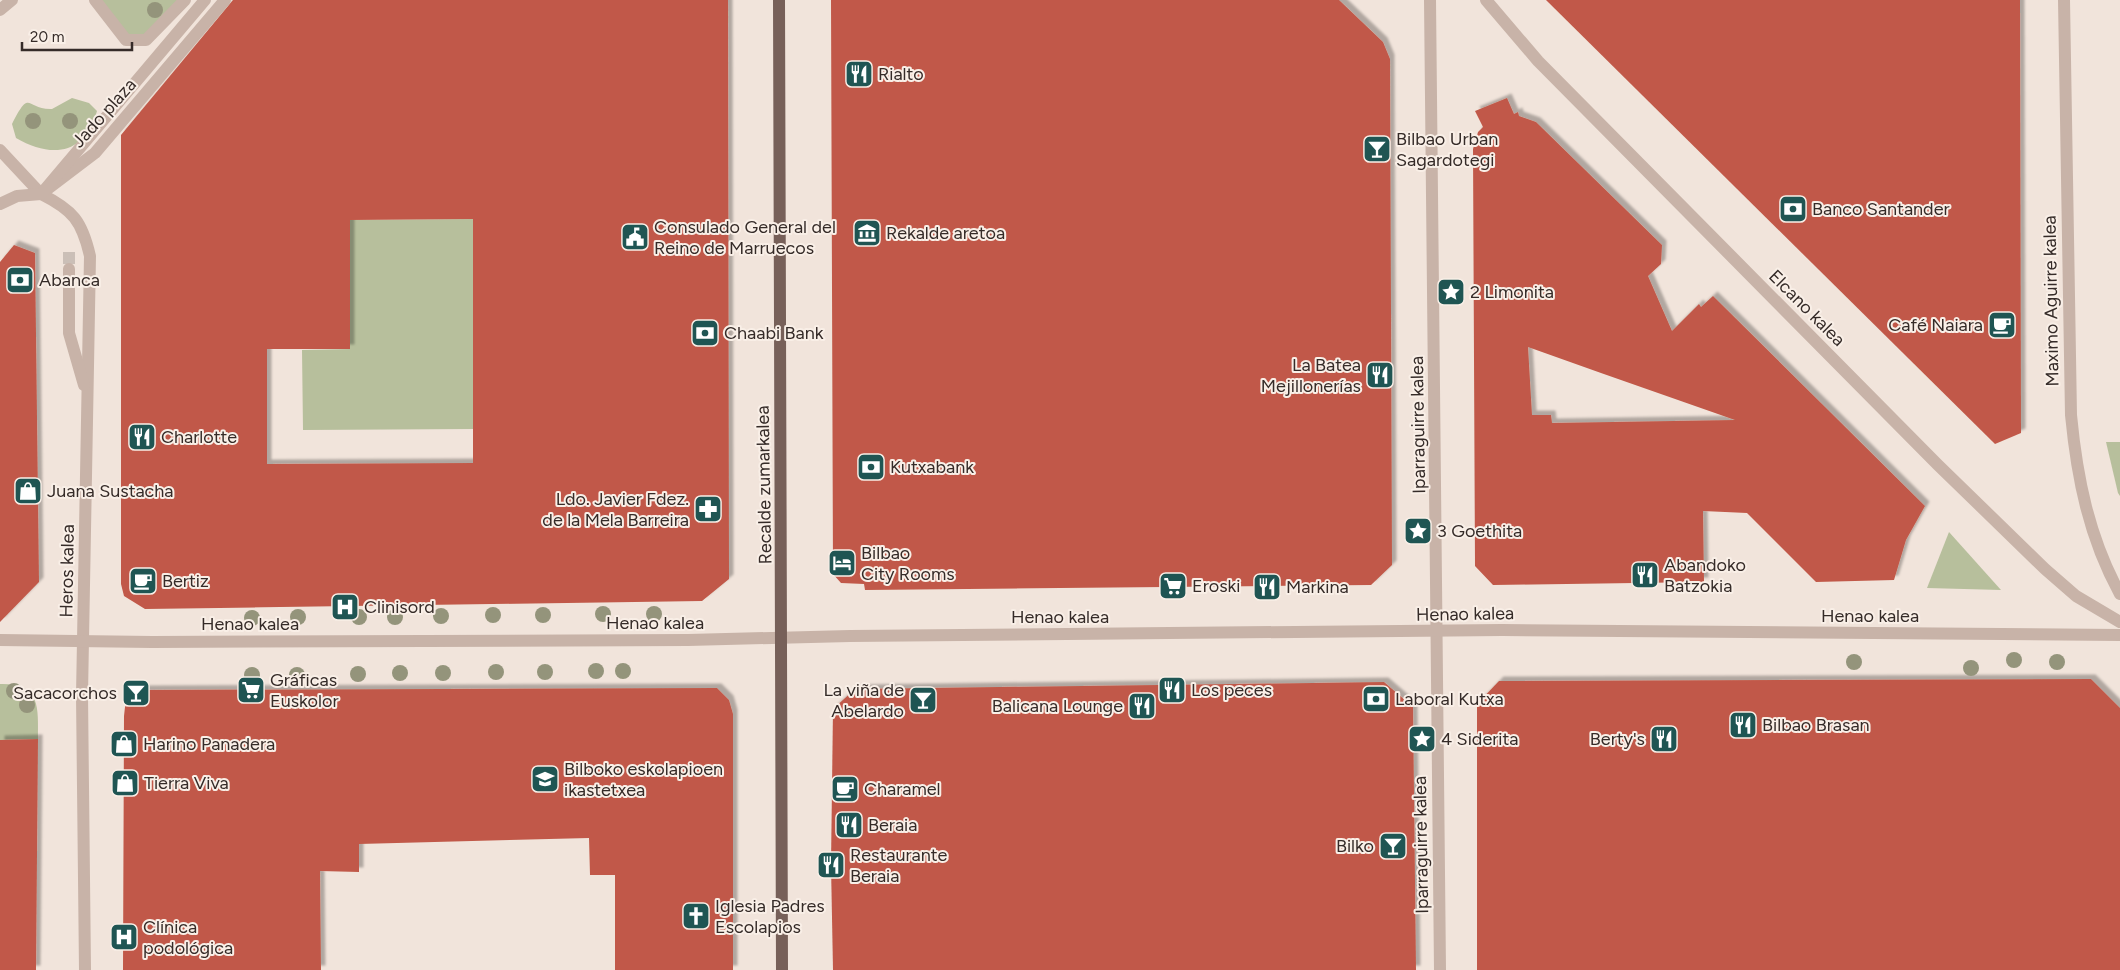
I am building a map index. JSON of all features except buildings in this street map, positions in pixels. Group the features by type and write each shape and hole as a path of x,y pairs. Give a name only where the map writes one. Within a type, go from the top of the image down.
{"main road":[{"name":"Recalde zumarkalea","path":"779,0 782,970"}],"street":[{"path":"0,10 12,0"},
{"path":"95,0 126,40 146,40 185,0"},
{"path":"0,204 17,196 41,194 206,0"},
{"name":"Jado plaza","path":"41,194 95,154 225,0"},
{"name":"Iparraguirre kalea","path":"1430,0 1440,970"},
{"name":"Elcano kalea","path":"1486,0 1538,61 1938,465 2076,596 2120,622"},
{"name":"Maximo Aguirre kalea","path":"2064,0 2071,415 2076,460 2086,514 2111,578 2120,594"},
{"path":"0,150 41,194"},
{"name":"Heros kalea","path":"41,194 58,202 76,216 85,235 90,266 83,640 85,970"},
{"path":"69,269 69,333 87,392"},
{"name":"Henao kalea","path":"0,640 172,642 782,639 850,636 1438,631 2120,635"}],"green space":[{"path":"95,0 185,0 146,40 126,40"},
{"path":"72,98 89,103 97,111 84,137 75,145 65,149 42,149 16,138 12,124 22,106 26,103 52,109"},
{"path":"473,219 473,429 303,430 302,350 350,349 350,220"},
{"path":"2106,442 2120,442 2120,496 2118,493"},
{"path":"1949,532 2001,590 1927,588"},
{"path":"0,684 23,688 30,693 37,707 38,739 0,740"}],"tunnel":[{"path":"69,252 69,269"}],"place":[{"name":"Rialto","path":"859,74"},
{"name":"Bilbao Urban Sagardotegi","path":"1377,149"},
{"name":"Banco Santander","path":"1793,209"},
{"name":"Rekalde aretoa","path":"867,233"},
{"name":"Consulado General del Reino de Marruecos","path":"635,237"},
{"name":"Abanca","path":"20,280"},
{"name":"2 Limonita","path":"1451,292"},
{"name":"Café Naiara","path":"2002,325"},
{"name":"Chaabi Bank","path":"705,333"},
{"name":"La Batea Mejillonerías","path":"1380,375"},
{"name":"Charlotte","path":"142,437"},
{"name":"Kutxabank","path":"871,467"},
{"name":"Juana Sustacha","path":"28,491"},
{"name":"Ldo. Javier Fdez. de la Mela Barreira","path":"708,509"},
{"name":"3 Goethita","path":"1418,531"},
{"name":"Bilbao City Rooms","path":"842,563"},
{"name":"Abandoko Batzokia","path":"1645,575"},
{"name":"Bertiz","path":"143,581"},
{"name":"Eroski","path":"1173,586"},
{"name":"Markina","path":"1267,587"},
{"name":"Clinisord","path":"345,607"},
{"name":"Gráficas Euskolor","path":"251,690"},
{"name":"Los peces","path":"1172,690"},
{"name":"Sacacorchos","path":"136,693"},
{"name":"Laboral Kutxa","path":"1376,699"},
{"name":"La viña de Abelardo","path":"923,700"},
{"name":"Balicana Lounge","path":"1142,706"},
{"name":"Bilbao Brasan","path":"1743,725"},
{"name":"4 Siderita","path":"1422,739"},
{"name":"Berty's","path":"1664,739"},
{"name":"Harino Panadera","path":"124,744"},
{"name":"Bilboko eskolapioen ikastetxea","path":"545,779"},
{"name":"Tierra Viva","path":"125,783"},
{"name":"Charamel","path":"845,789"},
{"name":"Beraia","path":"849,825"},
{"name":"Bilko","path":"1393,846"},
{"name":"Restaurante Beraia","path":"831,865"},
{"name":"Iglesia Padres Escolapios","path":"696,916"},
{"name":"Clínica podológica","path":"124,937"}]}
